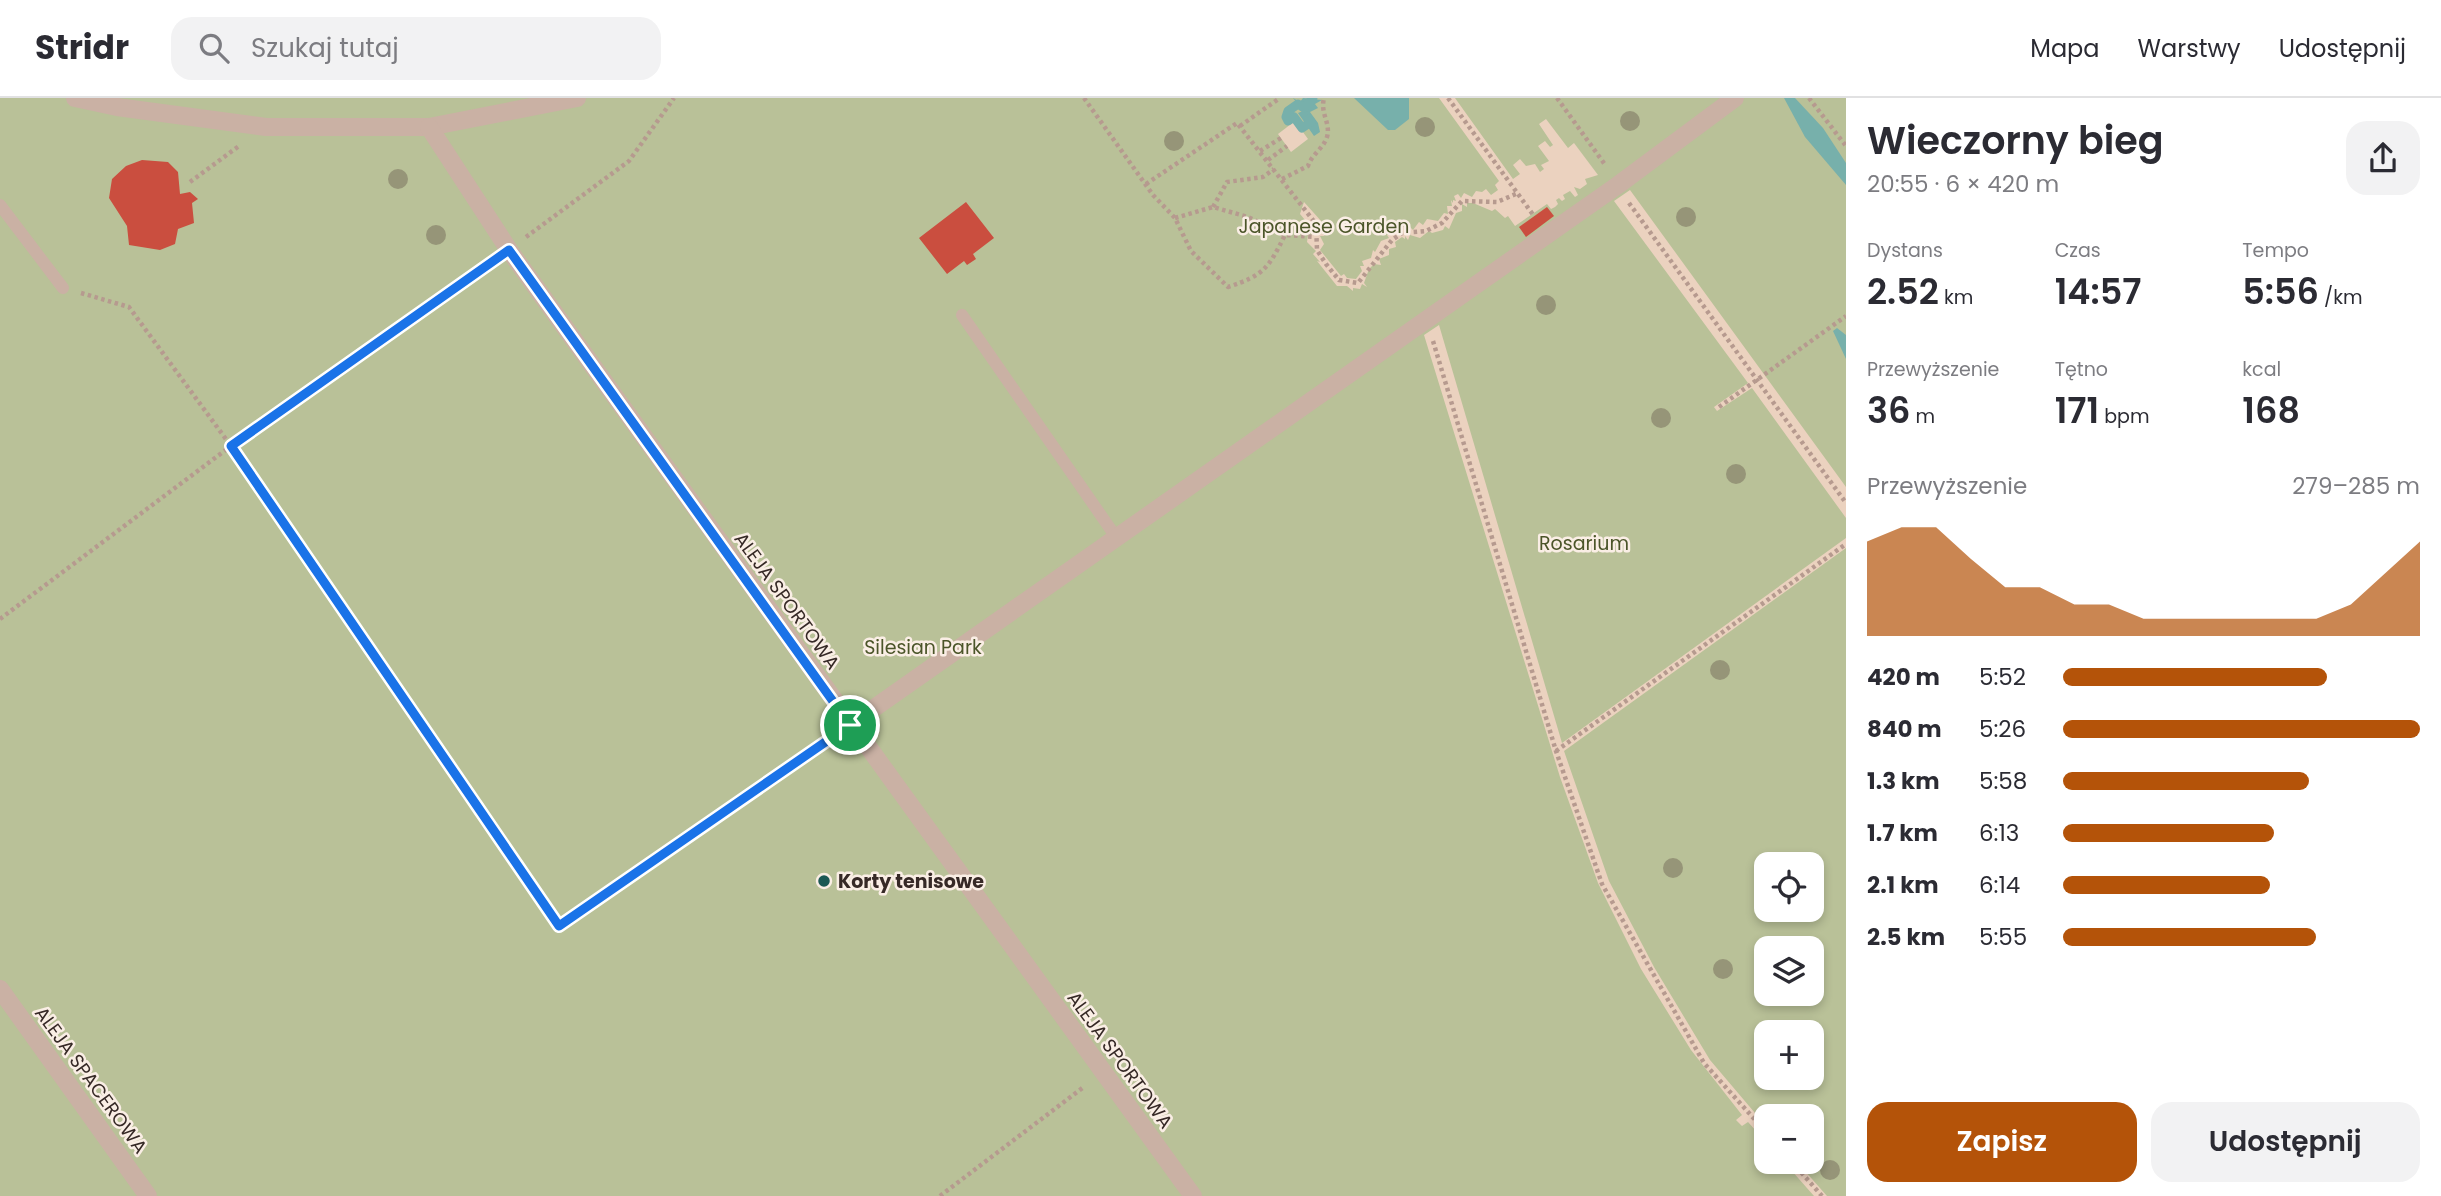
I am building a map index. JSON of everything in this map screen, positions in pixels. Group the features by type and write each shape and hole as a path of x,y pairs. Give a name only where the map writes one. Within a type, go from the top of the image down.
{"street":[{"path":"75,98 117,107 265,127 429,127 577,98"},
{"path":"850,725 1618,185 1735,98"},
{"name":"ALEJA SPORTOWA","path":"429,127 509,250 1193,1196"},
{"name":"ALEJA SPACEROWA","path":"0,989 148,1196"}],"lane":[{"path":"0,205 63,288"},
{"path":"962,315 1116,537"}],"path":[{"path":"0,619 231,446 509,250 629,161 674,98"},
{"path":"1084,98 1146,184 1175,218 1191,251 1228,287 1257,278 1273,259 1285,235"},
{"path":"1240,126 1280,98"},
{"path":"1282,179 1308,166 1312,155 1326,139 1328,125 1321,109 1324,98"},
{"path":"1448,98 1534,216"},
{"path":"1557,98 1623,195 1846,503"},
{"path":"1810,98 1846,146"},
{"path":"1146,184 1237,123 1316,224 1317,250 1339,279 1358,283 1392,240 1402,233 1426,231 1442,223 1462,201 1497,202 1517,193"},
{"path":"190,182 265,127"},
{"path":"1261,151 1280,138"},
{"path":"1268,160 1287,146"},
{"path":"1213,207 1227,182 1263,177 1275,169"},
{"path":"1175,218 1213,207 1248,217 1285,235 1315,237"},
{"path":"63,288 129,307 231,446 559,926 850,725"},
{"path":"1719,407 1846,316"},
{"path":"1427,319 1556,751 1602,884 1704,1063 1754,1119"},
{"path":"1556,751 1846,544"},
{"path":"940,1196 1103,1073"},
{"path":"1803,1174 1822,1196"}],"green space":[{"name":"Silesian Park","path":"0,98 1846,98 1846,1196 0,1196"}],"shaded area":[{"path":"1439,98 1455,98 1513,179 1520,174 1513,165 1520,159 1526,166 1535,164 1540,172 1544,169 1541,165 1549,161 1538,146 1545,141 1550,147 1553,145 1539,124 1546,119 1568,148 1574,143 1598,175 1585,179 1587,184 1580,189 1574,187 1578,195 1575,197 1570,191 1563,195 1565,199 1562,201 1559,198 1556,200 1558,204 1555,207 1551,209 1547,204 1515,226 1508,216 1505,218 1495,209 1492,211 1473,203 1467,203 1467,207 1462,204 1462,211 1456,213 1449,229 1445,226 1443,230 1432,233 1429,231 1420,238 1410,235 1408,240 1405,236 1405,239 1402,237 1395,242 1396,247 1389,249 1389,255 1379,259 1381,265 1374,264 1369,269 1364,283 1367,287 1362,284 1360,289 1353,288 1353,291 1347,286 1337,286 1317,261 1320,262 1313,254 1316,251 1307,242 1308,235 1312,235 1308,229 1310,226 1300,214 1304,202 1322,222 1319,231 1325,236 1320,236 1324,244 1320,250 1341,276 1344,274 1347,278 1356,279 1362,271 1360,266 1364,266 1362,261 1371,258 1373,250 1375,252 1381,241 1392,234 1390,230 1400,229 1401,225 1406,228 1409,226 1413,230 1419,222 1423,225 1427,219 1438,221 1444,213 1448,214 1447,206 1452,206 1451,200 1453,203 1453,200 1456,201 1454,196 1458,194 1461,198 1464,193 1472,197 1476,191 1482,192 1486,189 1491,195 1498,190 1495,185 1499,181"},
{"path":"1295,121 1308,139 1291,152 1278,134"},
{"path":"1630,190 1846,487 1846,518 1752,388 1717,411 1714,407 1748,383 1614,201"},
{"path":"1439,325 1562,743 1846,538 1846,548 1564,751 1609,881 1654,967 1710,1060 1754,1112 1754,1129 1748,1122 1742,1126 1736,1120 1742,1115 1691,1050 1641,969 1598,883 1560,777 1424,335"},
{"path":"1795,1174 1808,1174 1827,1196 1814,1196"}],"water":[{"path":"1293,98 1300,102 1303,98 1322,100 1315,104 1318,108 1310,112 1318,123 1320,132 1314,136 1298,113 1303,111"},
{"path":"1354,98 1409,98 1409,119 1395,130 1388,130"},
{"path":"1784,98 1795,98 1823,128 1846,163 1846,185 1805,137"},
{"path":"1837,328 1846,335 1846,359 1833,331"}],"building":[{"path":"142,160 168,162 178,172 180,194 190,192 198,199 192,203 194,223 178,229 175,244 160,250 129,245 127,226 109,198 112,179 126,166"},
{"path":"966,202 994,238 973,254 976,259 967,265 964,261 947,274 919,238"},
{"path":"1547,207 1554,216 1526,237 1519,227"}],"waterway":[{"path":"1309,119 1311,122 1302,128 1294,117 1288,121 1286,117 1288,111 1298,104 1304,108 1313,98"}],"place":[{"name":"Korty tenisowe","path":"824,881"}],"route":[{"path":"509,250 850,725 559,926 231,446 509,250"}],"park label":[{"name":"Japanese Garden","path":"1324,226"},
{"name":"Rosarium","path":"1584,543"}]}
